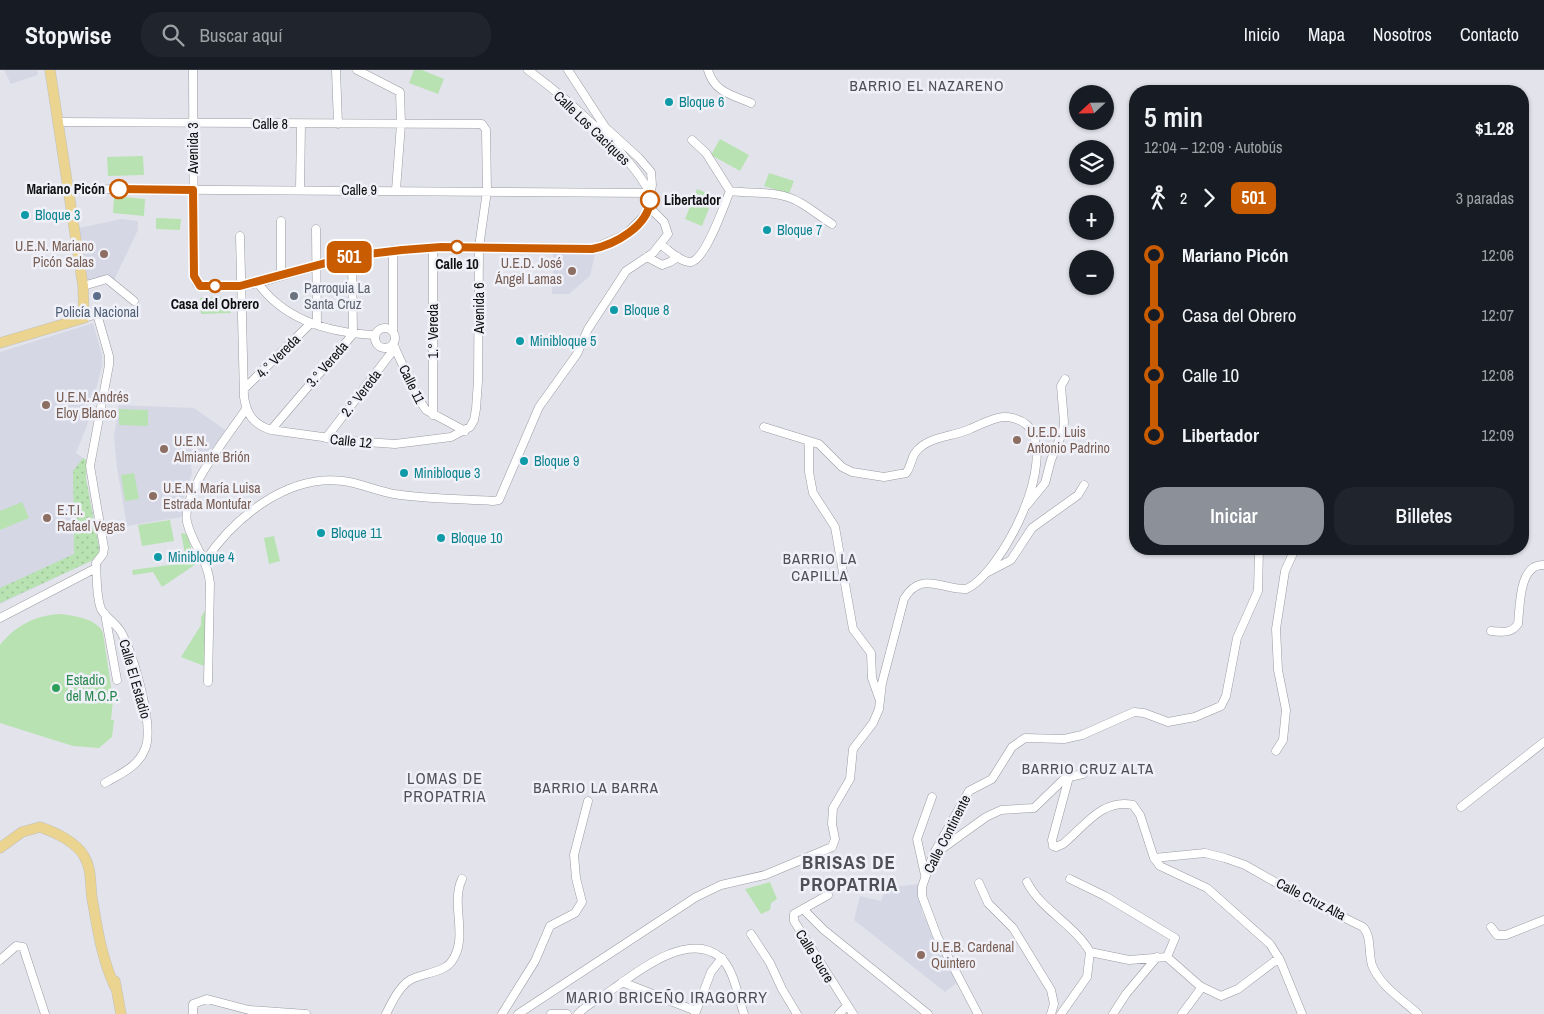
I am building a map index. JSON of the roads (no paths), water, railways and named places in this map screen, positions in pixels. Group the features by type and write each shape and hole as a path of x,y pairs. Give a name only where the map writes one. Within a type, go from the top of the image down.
{"main road":[{"path":"0,343 84,318 83,286 50,70"},
{"path":"0,848 22,832 40,827 63,838 80,850 89,865 92,895 107,970 115,987 121,1014"}],"street":[{"name":"Avenida 3","path":"193,70 194,276 197,284 240,286"},
{"path":"336,70 338,124"},
{"path":"357,70 400,92 401,124 396,190"},
{"name":"Calle Los Caciques","path":"528,70 551,88 622,155 642,178 650,193"},
{"path":"240,286 258,283 352,256 394,250 433,247 598,248 635,227 649,207 652,178 647,166 605,127 568,70"},
{"path":"708,70 713,84 719,90 751,103"},
{"name":"Calle 8","path":"58,122 482,124"},
{"path":"300,124 300,190"},
{"name":"Avenida 6","path":"465,431 474,420 478,381 478,247 486,191 486,130 482,124"},
{"path":"692,140 706,153 730,191"},
{"name":"Calle 9","path":"69,189 650,193"},
{"path":"730,191 762,193 789,198 800,202 832,224"},
{"path":"661,245 684,261 692,262 698,258 707,246 730,191"},
{"path":"205,561 219,540 242,519 278,495 308,482 343,481 394,494 499,500 539,407 577,354 588,328 626,271 661,245 668,234 668,230 660,216 649,207"},
{"path":"281,221 281,276"},
{"path":"314,324 317,266 316,229"},
{"path":"208,682 210,583 205,561 191,536 187,520 189,499 198,479 246,409 240,286 240,236"},
{"name":"1.° Vereda","path":"433,247 433,415"},
{"path":"393,332 394,250"},
{"name":"3.° Vereda","path":"270,430 353,334 352,256"},
{"path":"647,257 662,265 678,257"},
{"path":"83,286 107,279 134,301"},
{"path":"258,283 278,305 314,324 353,334 375,335 381,329 388,328 393,332"},
{"path":"0,618 96,565 104,554 90,461 107,376 109,356 97,314 84,318"},
{"name":"4.° Vereda","path":"244,389 314,324"},
{"name":"Calle 11","path":"393,332 395,338 394,346 418,398 426,410 465,431"},
{"path":"375,335 376,342 382,348 394,346"},
{"name":"2.° Vereda","path":"326,438 394,346"},
{"path":"1024,508 1035,498 1046,483 1051,460 1063,431 1061,386 1065,379"},
{"name":"Calle 12","path":"246,409 253,421 270,430 326,438 396,444 451,437 465,431"},
{"path":"518,1014 696,897 722,885 765,876 832,847 835,839 832,824 833,808 850,779 852,749 876,718 882,683 900,607 907,593 925,582 966,590 973,586 986,573 1008,541 1024,508 1036,475 1037,450 1029,428 1024,422 1015,419 998,418 963,433 927,443 914,455 906,473 897,476 858,474 848,471 824,447 764,427"},
{"path":"809,441 808,472 813,493 835,527 853,628 871,654 872,678 880,702"},
{"path":"986,573 1011,560 1032,528 1078,495 1084,485"},
{"name":"Calle Continente","path":"978,1014 923,905 922,887 933,856 969,791 992,779 1012,747 1026,738 1064,739 1082,735 1134,712 1144,713 1168,722 1195,717 1221,706 1226,696 1237,638 1258,592 1259,555"},
{"path":"1276,751 1282,740 1286,710 1278,670 1276,629 1285,571 1292,555"},
{"name":"Calle El Estadio","path":"96,565 99,601 104,614 122,634 144,702 148,729 145,750 138,761 128,770 105,783"},
{"path":"1491,631 1506,633 1514,629 1518,624 1524,582 1528,570 1535,566 1544,565"},
{"path":"104,614 117,680"},
{"path":"1461,807 1544,742"},
{"path":"933,856 994,813 1001,810 1034,808 1058,783 1069,777 1083,774"},
{"path":"1069,777 1052,840 1053,846 1056,847 1063,844 1101,810 1116,804 1128,803 1136,808 1154,858 1165,870 1198,882 1218,897 1232,912 1270,944 1279,958 1302,1014"},
{"path":"925,875 917,839 932,797"},
{"path":"502,1014 535,961 550,926 574,913 582,902 576,878 574,854 588,801"},
{"name":"Calle Cruz Alta","path":"1154,858 1206,853 1225,858 1251,867 1296,894 1363,926 1368,934 1370,956 1377,975 1386,986 1418,1014"},
{"path":"386,1014 394,998 407,982 443,968 453,960 460,933 458,905 462,878"},
{"path":"1070,878 1105,896 1175,938 1167,957"},
{"path":"1027,882 1039,898 1084,941 1090,952 1087,977 1061,1014"},
{"path":"979,883 988,903 1013,928 1051,990 1054,1004 1051,1014"},
{"name":"Calle Sucre","path":"828,895 794,914 794,921 847,1006"},
{"path":"803,909 824,930 928,1014"},
{"path":"1491,927 1497,935 1506,935 1544,920"},
{"path":"751,934 770,963 782,989 798,1014"},
{"path":"0,960 16,946 23,947 45,1014"},
{"path":"578,1014 652,962 680,952 702,950 722,958 730,972 744,1014"},
{"path":"1090,952 1129,960 1167,957 1202,987 1215,995 1226,995 1279,958"},
{"path":"1114,1014 1126,994 1157,957"},
{"path":"622,982 696,1012 711,972 722,958"},
{"path":"1184,1014 1202,987"},
{"path":"193,1014 193,1004 207,998 249,1010 306,1014"},
{"path":"839,1014 847,1006 853,1014"},
{"path":"551,1014 567,1014"}],"place":[{"name":"Bloque 6","path":"669,102"},
{"name":"Mariano Picón","path":"119,189"},
{"name":"Libertador","path":"650,200"},
{"name":"Bloque 3","path":"25,215"},
{"name":"Bloque 7","path":"767,230"},
{"name":"Calle 10","path":"457,247"},
{"name":"U.E.N. Mariano Picón Salas","path":"104,254"},
{"name":"U.E.D. José Ángel Lamas","path":"572,271"},
{"name":"Casa del Obrero","path":"215,286"},
{"name":"Policía Nacional","path":"97,296"},
{"name":"Parroquia La Santa Cruz","path":"294,296"},
{"name":"Bloque 8","path":"614,310"},
{"name":"Minibloque 5","path":"520,341"},
{"name":"U.E.N. Andrés Eloy Blanco","path":"46,405"},
{"name":"U.E.D. Luis Antonio Padrino","path":"1017,440"},
{"name":"U.E.N. Almiante Brión","path":"164,449"},
{"name":"Bloque 9","path":"524,461"},
{"name":"Minibloque 3","path":"404,473"},
{"name":"U.E.N. María Luisa Estrada Montufar","path":"153,496"},
{"name":"E.T.I. Rafael Vegas","path":"47,518"},
{"name":"Bloque 11","path":"321,533"},
{"name":"Bloque 10","path":"441,538"},
{"name":"Minibloque 4","path":"158,557"},
{"name":"Estadio del M.O.P.","path":"56,688"},
{"name":"U.E.B. Cardenal Quintero","path":"921,955"}],"district":[{"name":"BARRIO EL NAZARENO","path":"927,86"},
{"name":"BARRIO LA CAPILLA","path":"820,568"},
{"name":"BARRIO CRUZ ALTA","path":"1088,769"},
{"name":"LOMAS DE PROPATRIA","path":"445,787"},
{"name":"BARRIO LA BARRA","path":"596,788"},
{"name":"BRISAS DE PROPATRIA","path":"849,873"},
{"name":"MARIO BRICEÑO IRAGORRY","path":"667,997"}]}
